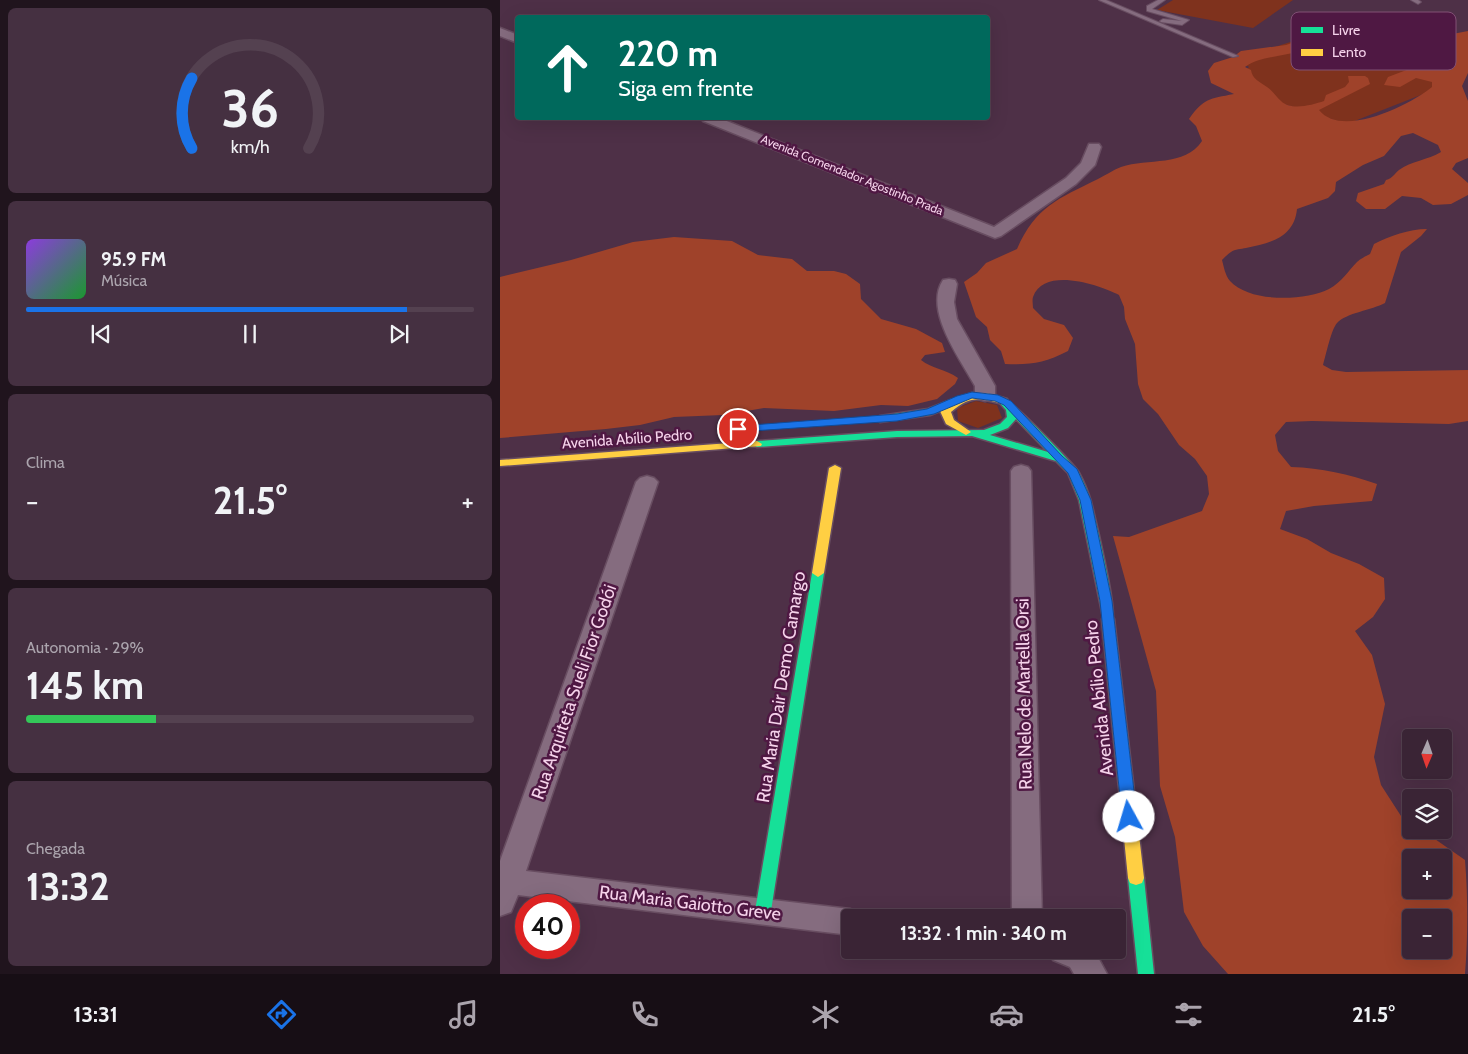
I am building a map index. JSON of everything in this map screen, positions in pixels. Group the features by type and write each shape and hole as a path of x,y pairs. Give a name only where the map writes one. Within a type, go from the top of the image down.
{"street":[{"path":"500,32 515,39"},
{"name":"Avenida Comendador Agostinho Prada","path":"713,120 995,232 1071,181 1088,166 1094,147"},
{"path":"867,420 897,418 930,412 966,397 986,395 985,386 948,319 945,302 949,284"},
{"name":"Avenida Abílio Pedro","path":"986,395 1008,403 1073,472 1086,500 1106,601 1146,974"},
{"path":"951,403 945,411 946,420 954,427 969,432 998,430 1008,425 1013,418 1013,410"},
{"name":"Avenida Abílio Pedro","path":"500,463 897,434 969,432 1058,458"},
{"name":"Rua Maria Dair Demo Camargo","path":"762,911 835,468"},
{"name":"Rua Nelo de Martella Orsi","path":"1021,471 1027,909"},
{"name":"Rua Arquiteta Sueli Fior Godói","path":"503,888 647,482"},
{"name":"Rua Maria Gaiotto Greve","path":"503,888 762,911 841,921"}],"lane":[{"path":"1102,0 1235,56"},
{"path":"1114,0 1168,23 1182,24 1185,22 1186,20 1181,17 1149,10 1149,7 1162,0"}],"shaded area":[{"path":"1173,0 1293,0 1253,28 1157,10"},
{"path":"1468,31 1468,73 1462,86 1468,101 1468,158 1456,163 1452,169 1468,183 1468,195 1451,204 1433,205 1421,198 1402,196 1385,209 1366,209 1356,201 1358,193 1384,184 1386,180 1404,167 1441,152 1438,145 1413,133 1401,136 1384,156 1363,165 1336,182 1335,191 1328,198 1297,209 1291,227 1279,238 1264,244 1234,250 1222,260 1230,281 1239,288 1251,293 1278,298 1306,296 1319,293 1334,286 1358,261 1370,254 1374,244 1386,238 1413,230 1427,229 1401,252 1385,303 1353,314 1337,323 1323,365 1332,370 1346,372 1468,370 1468,421 1449,424 1286,422 1275,435 1278,451 1291,467 1335,472 1377,484 1372,501 1314,506 1286,511 1280,529 1307,539 1331,553 1359,564 1384,578 1385,599 1373,617 1355,631 1372,655 1385,704 1374,757 1381,785 1402,817 1402,839 1435,839 1449,849 1402,849 1402,899 1452,899 1452,851 1465,860 1467,946 1465,974 1228,974 1203,946 1184,912 1175,837 1160,786 1156,691 1113,536 1129,537 1202,511 1209,494 1207,476 1195,459 1179,445 1158,414 1143,399 1138,384 1135,344 1125,319 1124,307 1119,295 1086,283 1060,280 1048,282 1039,288 1033,297 1033,308 1044,319 1064,325 1073,338 1068,351 1038,362 1005,364 1001,351 990,340 987,327 976,317 964,282 977,273 986,263 1017,249 1024,234 1040,213 1071,192 1121,167 1176,158 1186,155 1195,149 1202,141 1196,126 1189,119 1208,100 1234,94 1211,83 1208,71 1214,63 1233,57 1241,51 1291,43 1291,53 1257,61 1245,67 1251,70 1259,82 1281,101 1290,106 1308,105 1324,101 1326,95 1345,87 1349,82 1348,76 1365,76 1370,84 1319,110 1330,118 1343,121 1359,120 1393,110 1432,87 1432,82 1416,78 1400,87 1384,85 1388,77 1406,70 1456,70 1456,33"},
{"path":"1291,42 1291,70 1442,70 1441,87 1347,124 1243,91 1238,79 1249,67 1237,59"},
{"path":"674,237 732,241 758,255 792,259 807,271 834,271 846,274 860,284 861,299 881,319 916,329 942,343 945,352 925,355 921,360 958,378 955,384 937,399 908,406 881,405 834,411 764,408 723,415 674,417 640,425 606,429 500,438 500,277 571,260 633,242"},
{"path":"976,401 997,405 1002,418 978,428 958,421 957,408"}],"traffic: fast":[{"path":"757,444 897,434 985,433 1004,426 1012,417 1011,409 1003,401"},
{"path":"880,419 930,412 951,403"},
{"path":"1013,410 1073,472 1085,500 1108,619"},
{"path":"975,434 1056,458"},
{"path":"763,911 818,573"},
{"path":"1136,878 1146,974"}],"traffic: slow":[{"path":"966,432 950,422 945,411 959,401 972,396 986,396 1003,401"},
{"path":"500,463 757,444"},
{"path":"818,573 835,468"},
{"path":"1108,619 1136,878"}],"route":[{"path":"738,429 897,418 930,412 960,398 972,395 986,395 1008,403 1073,472 1086,500 1106,601 1129,817"}]}
